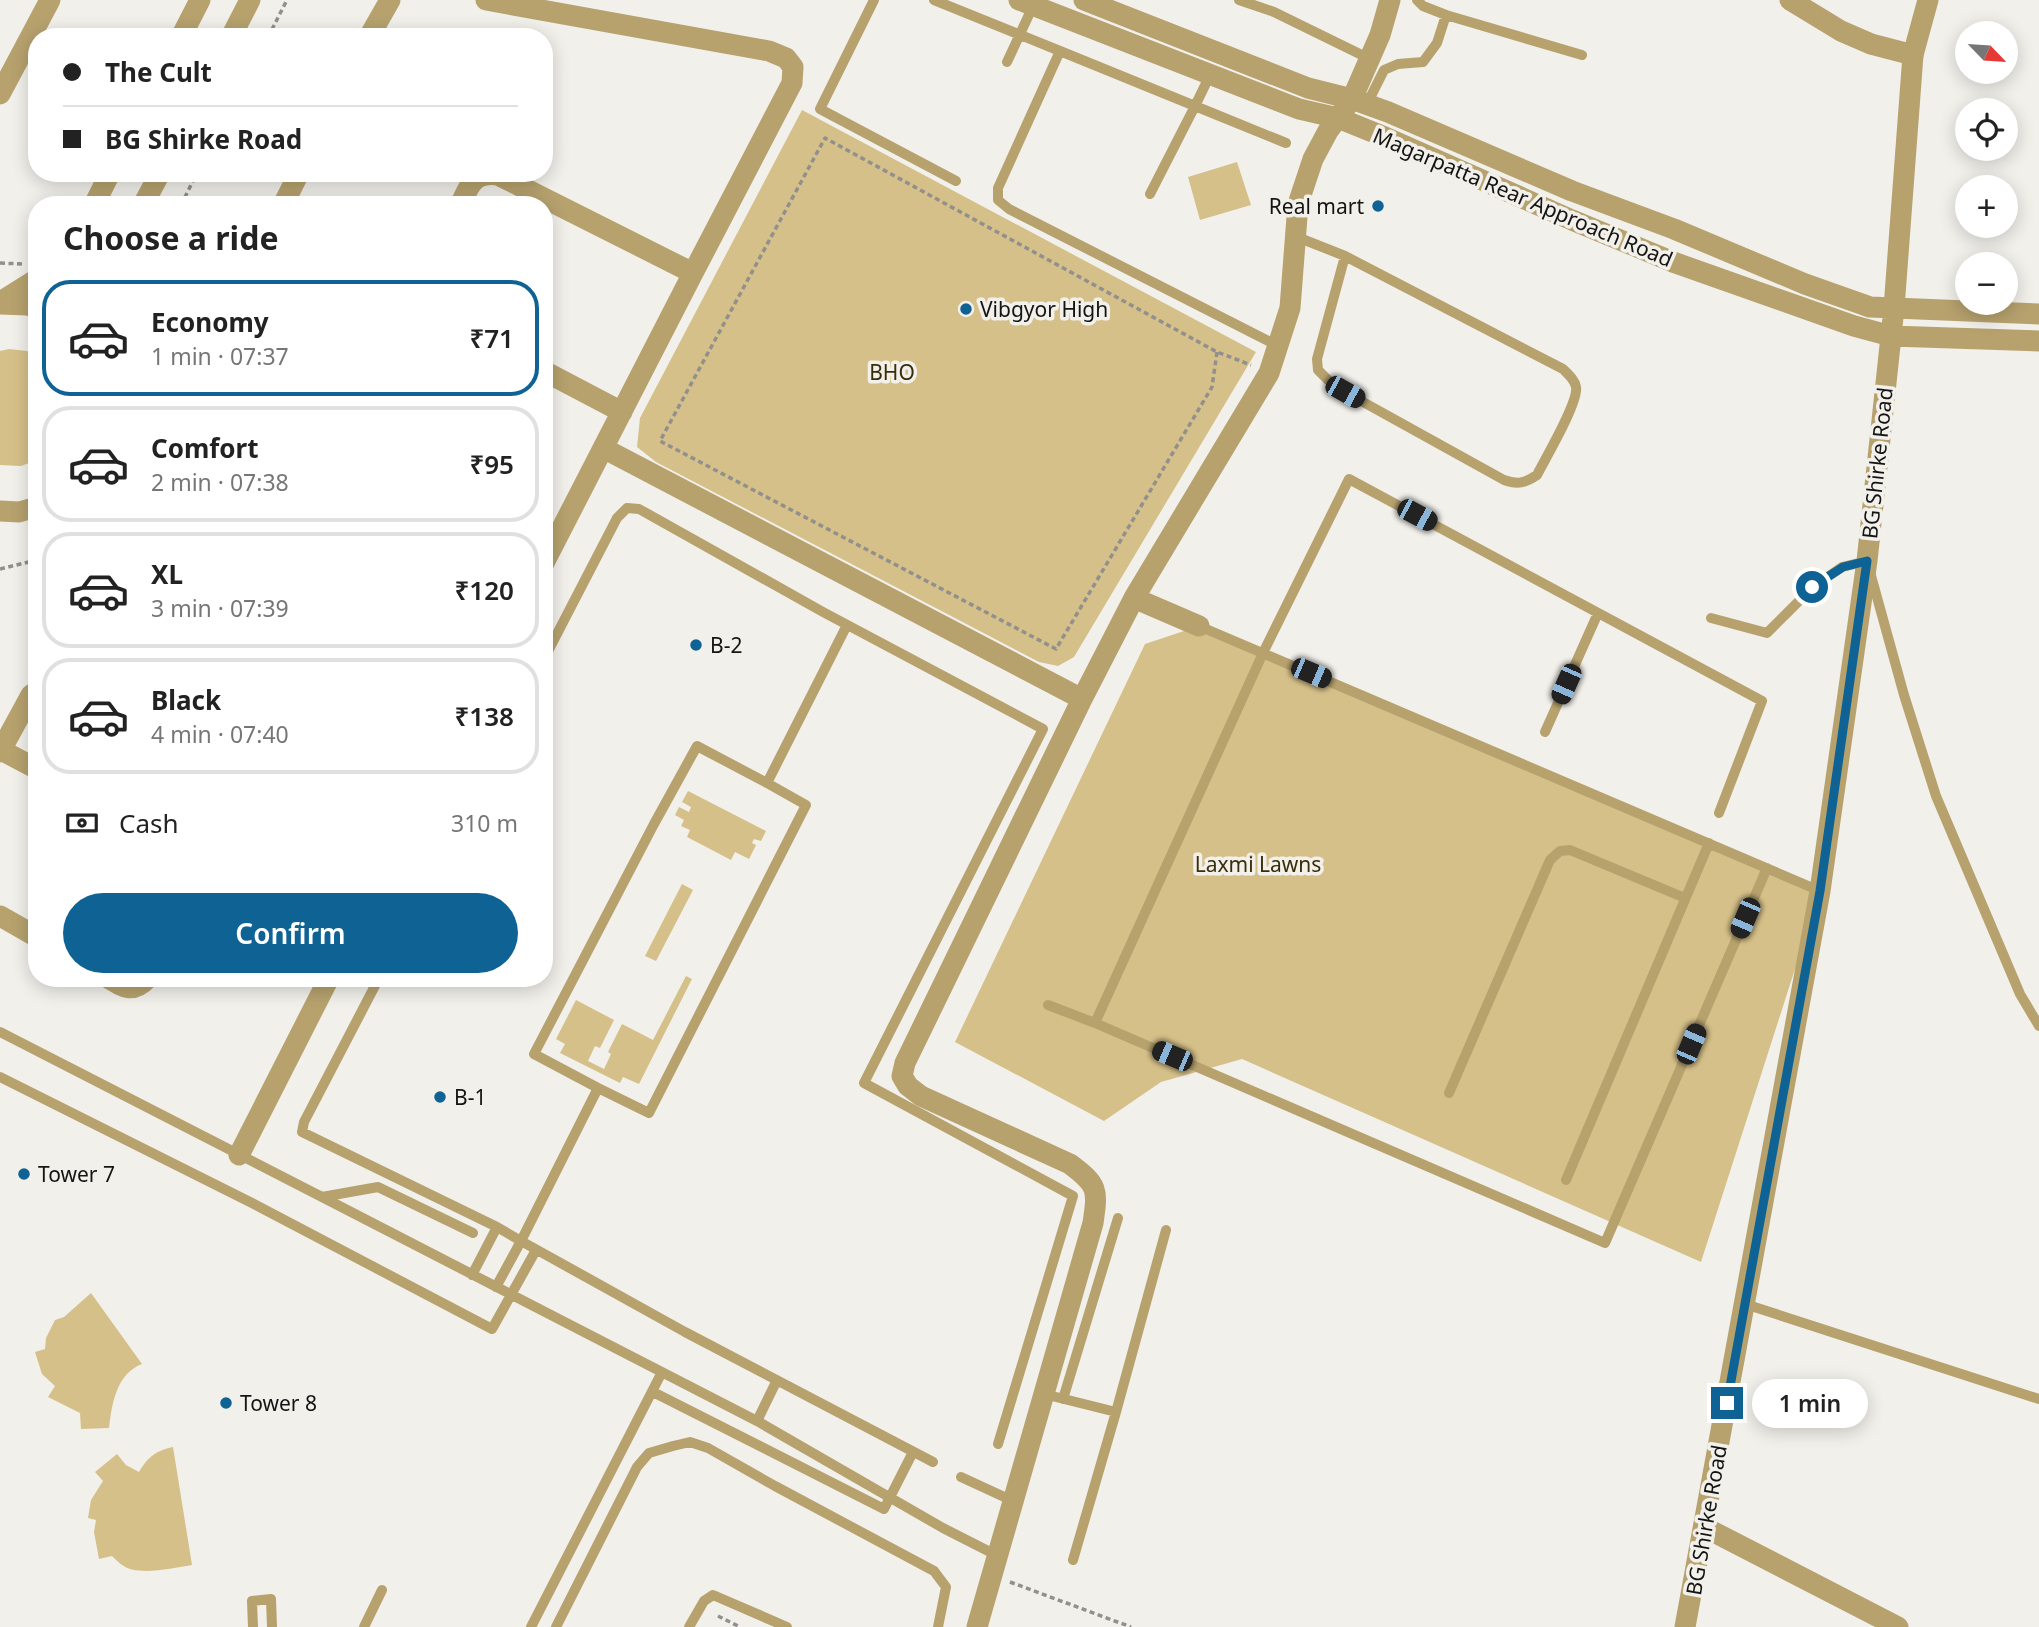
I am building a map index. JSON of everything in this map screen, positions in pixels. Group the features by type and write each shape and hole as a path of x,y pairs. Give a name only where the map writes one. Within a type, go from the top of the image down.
{"street":[{"path":"35,28 50,0"},
{"path":"186,28 200,0"},
{"path":"236,28 250,0"},
{"path":"374,28 390,0"},
{"path":"486,0 769,51 786,58 793,67 792,83 553,545"},
{"name":"Magarpatta Rear Approach Road","path":"1084,0 1308,88 1388,112 1572,191 1674,229 1805,284 1870,307 2039,314"},
{"path":"977,1627 1013,1501 1053,1397 1097,1195 1088,1178 1070,1164 921,1096 908,1086 902,1076 905,1063 1134,598 1269,373 1290,308 1298,204 1313,159 1328,131 1338,118 1360,102 1370,59 1390,0"},
{"path":"1790,0 1871,44 1913,55"},
{"name":"BG Shirke Road","path":"1685,1627 1820,891 1867,561 1894,308 1913,55 1928,0"},
{"name":"Magarpatta Rear Approach Road","path":"1026,3 1299,109 1338,118 1385,136 1673,262 1854,326 1891,336 2039,341"},
{"path":"0,94 28,41"},
{"path":"512,182 540,196"},
{"path":"553,203 692,273"},
{"path":"0,303 28,273"},
{"path":"0,303 28,305"},
{"path":"553,376 622,411"},
{"path":"603,449 1082,699"},
{"path":"1134,598 1199,626"},
{"path":"28,701 1,751 28,764"},
{"path":"0,916 28,932"},
{"path":"239,1154 324,987"},
{"path":"1704,1527 1898,1627"}],"lane":[{"path":"874,0 820,109 956,181"},
{"path":"934,0 1286,143"},
{"path":"1239,0 1274,12 1370,59"},
{"path":"1417,0 1423,6 1446,15 1582,55"},
{"path":"1007,62 1020,35 1026,3"},
{"path":"1360,102 1384,70 1398,64 1423,62 1437,43 1446,15"},
{"path":"1060,51 998,188 998,200 1009,209 1278,346"},
{"path":"1150,194 1210,75"},
{"path":"1297,237 1345,256 1563,369 1571,376 1577,388 1573,404 1537,475 1526,482 1514,484 1504,480 1345,392 1318,370 1319,348 1328,324 1345,256"},
{"path":"1095,1023 1263,653 1349,479 1762,701 1719,813"},
{"path":"553,642 617,518 627,509 639,509 847,625 1042,729 864,1083 1073,1196 998,1444"},
{"path":"1711,618 1768,633 1812,587 1843,567 1867,561 1904,695 1936,796 2020,994 2039,1026"},
{"path":"1545,732 1598,613"},
{"path":"767,783 847,625"},
{"path":"1199,626 1820,891"},
{"path":"698,746 767,783 806,805 649,1113 534,1054 654,824 698,746"},
{"path":"1566,1180 1709,843"},
{"path":"1449,1093 1550,860 1560,851 1570,850 1685,898"},
{"path":"1048,1005 1605,1244 1767,869"},
{"path":"374,987 304,1122 302,1132 497,1227 933,1462"},
{"path":"0,1032 757,1421 943,1528 995,1566"},
{"path":"0,1077 252,1203 492,1329 536,1250"},
{"path":"496,1287 598,1088"},
{"path":"322,1197 378,1187 473,1233"},
{"path":"1116,1412 1053,1397 1118,1218"},
{"path":"472,1275 497,1227"},
{"path":"1073,1560 1166,1230"},
{"path":"1745,1304 2039,1399"},
{"path":"531,1627 663,1372"},
{"path":"757,1421 777,1380"},
{"path":"653,1391 884,1509 914,1452"},
{"path":"556,1627 637,1467 649,1454 690,1442 708,1448 934,1571 946,1587 938,1627"},
{"path":"961,1477 1013,1501"},
{"path":"364,1627 382,1590"},
{"path":"689,1627 704,1601 713,1595 787,1627"},
{"path":"253,1627 252,1601 271,1600 272,1627"}],"path":[{"path":"273,28 287,0"},
{"path":"1217,352 1212,387 1056,649 660,441 825,138 1217,352 1269,373"},
{"path":"0,263 28,270"},
{"path":"0,569 28,562"},
{"path":"995,1566 1130,1627"},
{"path":"700,1607 740,1627"}],"green space":[{"name":"BHO","path":"802,110 1256,352 1074,657 1058,666 1039,662 656,462 637,447 640,418"},
{"path":"1237,162 1251,205 1200,220 1188,177"},
{"path":"9,349 28,352 28,463 21,466 0,465 0,351"},
{"name":"Laxmi Lawns","path":"1199,626 1820,891 1701,1262 1242,1059 1161,1082 1104,1121 955,1042 1145,644"},
{"path":"688,791 766,831 761,841 754,839 752,843 756,845 749,859 735,852 731,860 687,837 690,830 681,826 684,820 675,815 679,807 689,812 691,807 682,802"},
{"path":"682,884 693,890 656,961 645,956"},
{"path":"686,976 692,979 639,1084 623,1077 620,1083 560,1053 565,1044 556,1039 576,1000 614,1020 600,1048 595,1046 588,1061 604,1069 611,1054 608,1052 622,1024 653,1040"},
{"path":"91,1293 142,1364 121,1382 114,1400 109,1428 81,1429 80,1413 48,1397 55,1386 42,1374 35,1352 45,1349 46,1338 55,1320 64,1317"},
{"path":"173,1447 192,1565 145,1571 127,1568 112,1556 99,1559 94,1532 96,1520 88,1518 91,1500 103,1481 95,1472 117,1454 126,1465 139,1472 153,1455"}],"place":[{"name":"Real mart","path":"1378,206"},
{"name":"Vibgyor High","path":"966,309"},
{"name":"B-2","path":"696,645"},
{"name":"B-1","path":"440,1097"},
{"name":"Tower 7","path":"24,1174"},
{"name":"Tower 8","path":"226,1403"}],"route":[{"path":"1727,1403 1820,891 1867,561 1843,567 1812,587"}]}
